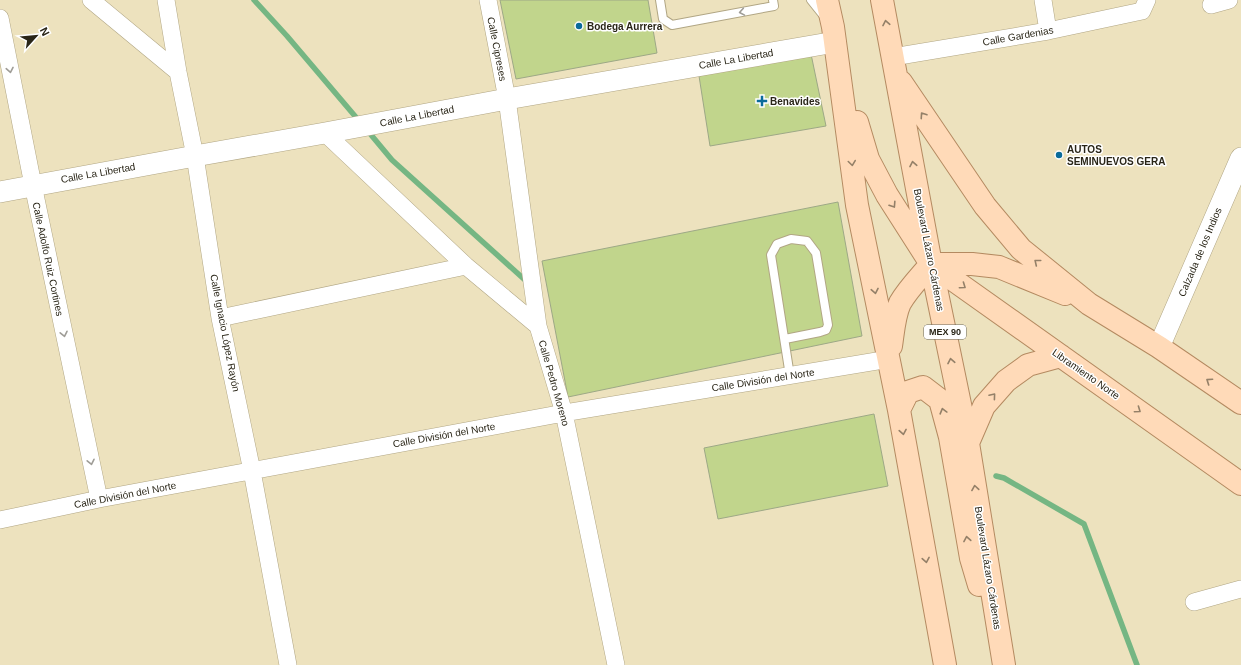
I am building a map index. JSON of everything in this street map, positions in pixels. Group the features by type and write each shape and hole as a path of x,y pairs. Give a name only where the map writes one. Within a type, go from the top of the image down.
{"main road":[{"name":"MEX 90","path":"827,0 834,38 857,205 899,410 945,665"},
{"name":"Boulevard Lázaro Cárdenas","path":"882,0 931,264 968,443 1003,661"},
{"name":"MEX 90","path":"834,38 868,159 886,195 931,264"},
{"name":"MEX 90","path":"894,66 985,206 1021,249 1089,304 1159,347 1241,403"},
{"path":"889,359 895,320 900,304 931,264 972,264 999,266 1089,304"},
{"name":"Libramiento Norte","path":"931,264 1241,484"},
{"path":"968,443 984,406 1006,381 1028,365 1061,356"},
{"path":"899,410 908,392 923,387 940,400 950,437 971,558 1003,661"}],"street":[{"path":"91,0 178,72"},
{"name":"Calle Ignacio López Rayón","path":"166,0 178,72 195,156 220,318 252,471 288,665"},
{"name":"Calle Cipreses","path":"488,0 506,99"},
{"path":"1043,0 1048,31"},
{"path":"1211,5 1229,0"},
{"name":"Calle Gardenias","path":"894,66 1048,31 1144,6"},
{"name":"Calle Adolfo Ruiz Cortines","path":"0,18 33,185 99,499"},
{"name":"Calle La Libertad","path":"0,192 334,132 834,38"},
{"name":"Calle Pedro Moreno","path":"506,99 538,326 564,413 616,665"},
{"path":"334,132 466,266 538,326"},
{"name":"Calzada de los Indios","path":"1159,347 1241,158"},
{"path":"220,318 466,266"},
{"name":"Calle División del Norte","path":"0,520 99,499 564,413 889,359"},
{"path":"1194,602 1241,589"}],"lane":[{"path":"660,0 663,19 672,25 774,6 773,0"},
{"path":"811,0 834,38"},
{"path":"784,339 820,332 826,330 828,325 816,253 807,241 791,239 777,244 771,256 784,339 790,376"}],"building":[{"name":"Bodega Aurrera","path":"500,0 648,0 657,53 516,79"},
{"name":"Benavides","path":"811,54 826,126 710,146 699,76"},
{"path":"838,202 862,336 568,397 542,261"},
{"path":"874,414 888,486 718,519 704,448"}],"waterway":[{"path":"254,0 287,36 360,122"},
{"path":"367,130 392,160 525,280"},
{"path":"996,476 1004,478 1084,524 1137,665"}],"place":[{"name":"Bodega Aurrera","path":"579,26"},
{"name":"Benavides","path":"762,101"},
{"name":"AUTOS SEMINUEVOS GERA","path":"1059,155"}]}
